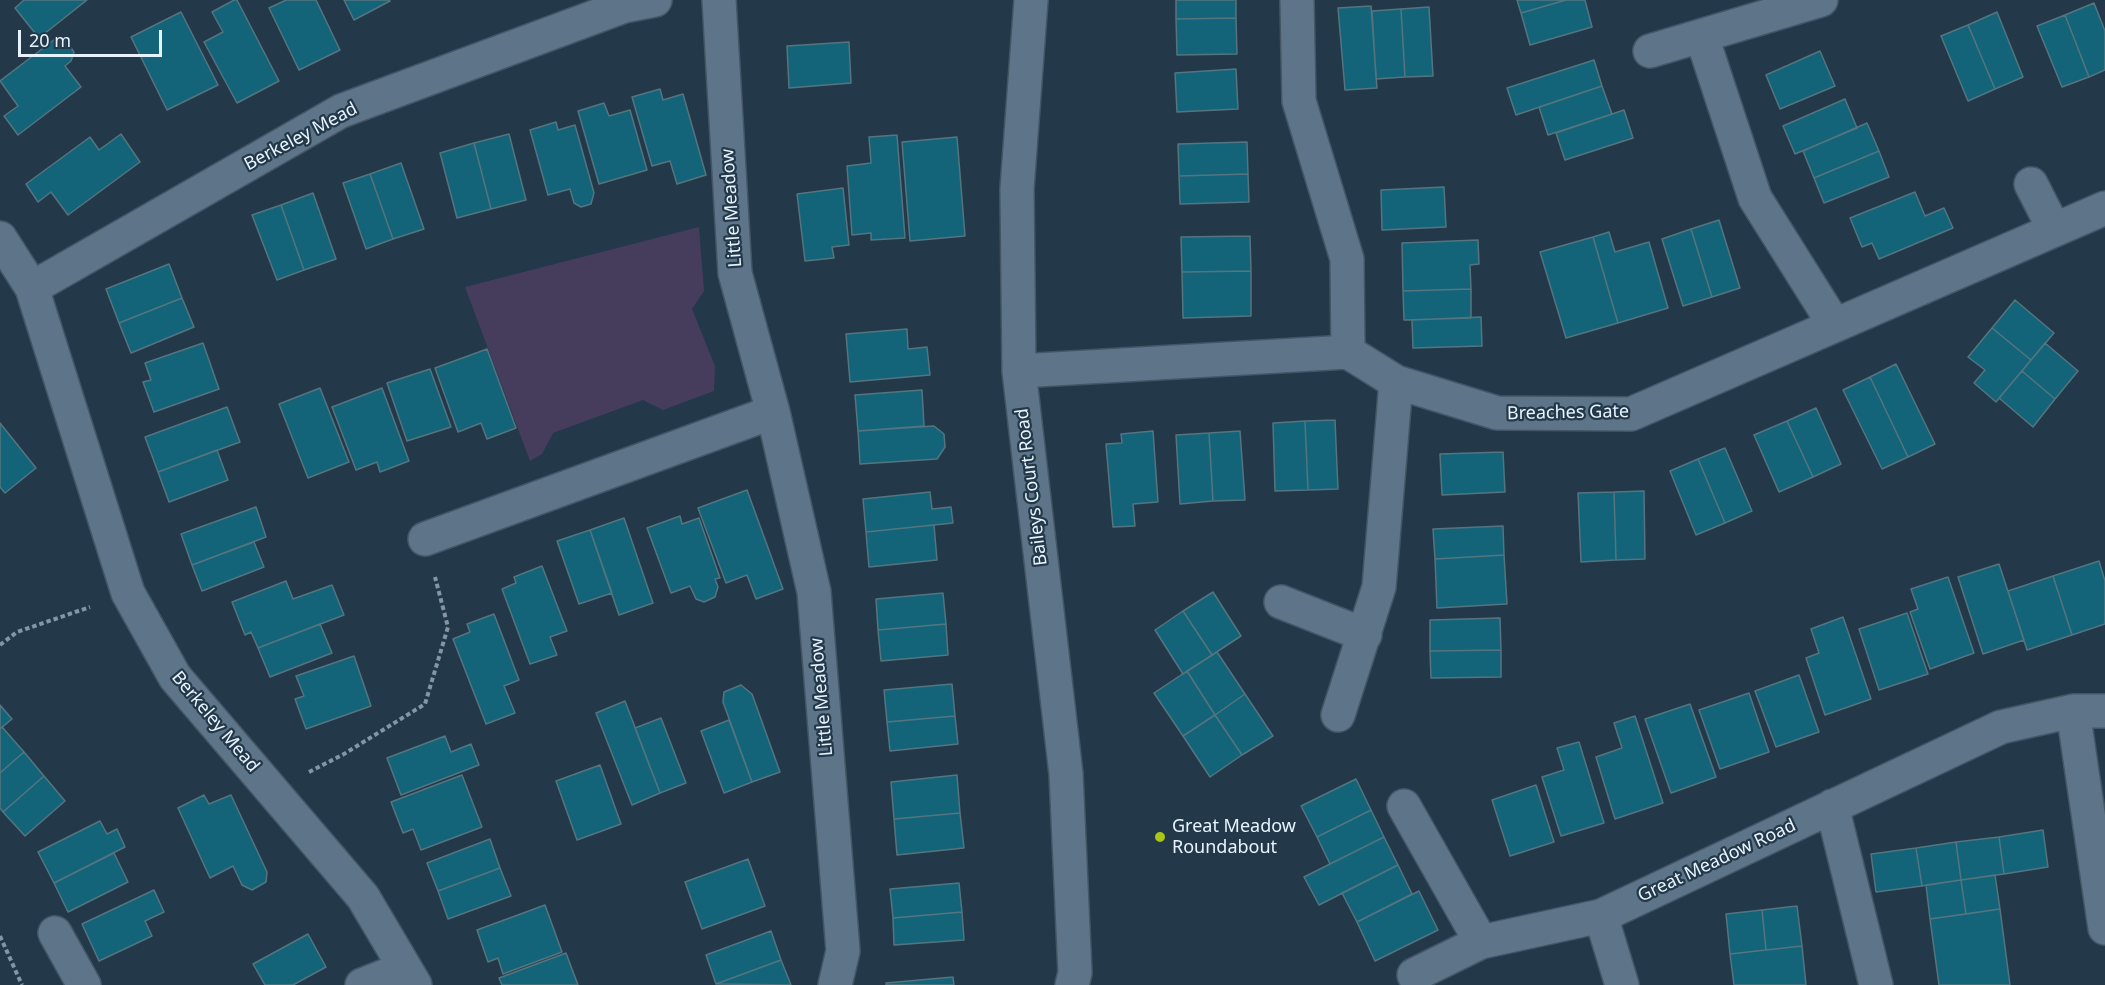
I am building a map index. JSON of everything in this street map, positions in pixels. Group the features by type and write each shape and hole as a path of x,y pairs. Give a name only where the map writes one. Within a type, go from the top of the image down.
{"street":[{"name":"Berkeley Mead","path":"32,288 341,111 624,6 655,0"},
{"name":"Little Meadow","path":"719,0 735,273 773,412 814,592 843,951 835,985"},
{"name":"Baileys Court Road","path":"1031,0 1017,189 1019,371 1066,774 1076,981"},
{"path":"1019,371 1348,352 1347,259 1299,101 1297,0"},
{"path":"1650,51 1821,0"},
{"path":"1702,37 1755,198 1834,324"},
{"path":"2031,184 2054,230"},
{"name":"Breaches Gate","path":"1348,352 1396,381 1497,413 1632,414 1834,324 2105,208"},
{"name":"Berkeley Mead","path":"0,238 32,288 128,593 175,677 363,897 410,977"},
{"path":"1338,714 1379,586 1396,381"},
{"path":"425,539 773,412"},
{"path":"1281,602 1365,635"},
{"path":"2073,711 2105,928"},
{"name":"Great Meadow Road","path":"1414,975 1481,942 1602,916 2001,727 2073,711 2105,711"},
{"path":"1404,806 1481,942"},
{"path":"1832,806 1876,985"},
{"path":"1602,916 1622,985"},
{"path":"55,933 84,985"},
{"path":"362,985 410,977"}],"path":[{"path":"273,791 344,754 425,704 448,627 425,539"},
{"path":"0,645 17,632 128,593"},
{"path":"0,936 21,985"}],"shaded area":[{"path":"699,227 704,291 692,309 715,366 714,391 663,410 643,400 553,433 542,454 530,461 465,287"}],"building":[{"path":"24,0 87,0 39,38 15,8"},
{"path":"237,0 279,81 237,103 204,42 223,32 212,12"},
{"path":"286,0 316,0 340,50 299,70 269,8"},
{"path":"344,0 389,0 390,1 354,20"},
{"path":"1176,0 1236,0 1236,18 1176,19"},
{"path":"1517,0 1566,0 1521,13"},
{"path":"1566,0 1585,0 1592,27 1530,45 1521,13"},
{"path":"2094,3 2105,31 2105,70 2089,77 2065,15"},
{"path":"1371,6 1377,88 1345,90 1338,8"},
{"path":"1429,7 1433,76 1405,77 1401,9"},
{"path":"1401,9 1405,77 1376,79 1372,11"},
{"path":"181,12 218,85 167,110 131,37"},
{"path":"1997,12 2023,77 1995,89 1968,25"},
{"path":"2065,15 2089,77 2062,87 2037,26"},
{"path":"1236,18 1237,54 1177,55 1176,19"},
{"path":"1968,25 1995,89 1968,101 1941,36"},
{"path":"55,39 66,41 74,52 71,61 65,66 81,87 18,135 4,116 18,106 0,81"},
{"path":"849,42 851,83 789,88 787,46"},
{"path":"1820,51 1835,86 1780,109 1766,75"},
{"path":"1594,60 1602,86 1516,115 1507,88"},
{"path":"1236,69 1238,109 1177,112 1175,73"},
{"path":"1602,86 1612,114 1548,135 1539,107"},
{"path":"660,89 663,100 683,94 706,175 677,184 670,161 652,166 632,97"},
{"path":"1845,99 1857,128 1795,154 1783,126"},
{"path":"604,103 609,116 630,110 647,170 599,184 578,111"},
{"path":"1624,110 1633,138 1565,160 1556,133"},
{"path":"556,122 558,130 575,125 594,193 591,204 581,207 574,203 570,189 548,195 530,130"},
{"path":"1867,123 1879,151 1814,178 1803,151"},
{"path":"121,134 140,162 68,215 51,192 38,202 26,184 90,137 99,150"},
{"path":"509,134 526,200 491,209 474,143"},
{"path":"897,135 905,238 871,240 871,233 852,235 847,166 871,163 869,137"},
{"path":"957,137 965,236 910,241 902,142"},
{"path":"1247,142 1248,174 1179,176 1178,144"},
{"path":"474,143 491,209 457,218 440,153"},
{"path":"1879,151 1889,177 1824,203 1814,178"},
{"path":"401,163 424,229 393,239 370,174"},
{"path":"370,174 393,239 366,249 343,183"},
{"path":"1248,174 1249,202 1180,204 1179,176"},
{"path":"1444,187 1446,227 1382,230 1381,190"},
{"path":"843,188 849,245 832,247 834,258 805,261 797,194"},
{"path":"1915,192 1925,216 1944,208 1953,228 1879,259 1872,243 1862,247 1850,218"},
{"path":"313,193 336,259 304,270 281,205"},
{"path":"281,205 304,270 277,280 252,215"},
{"path":"1719,220 1740,288 1712,297 1691,229"},
{"path":"1691,229 1712,297 1683,306 1662,239"},
{"path":"1609,232 1615,252 1649,242 1668,308 1618,323 1593,237"},
{"path":"1250,236 1251,271 1182,272 1181,237"},
{"path":"1593,237 1618,323 1566,338 1540,252"},
{"path":"1478,240 1479,264 1470,265 1471,289 1403,291 1402,243"},
{"path":"169,264 182,298 119,323 106,289"},
{"path":"1251,271 1251,316 1183,318 1182,272"},
{"path":"1471,289 1471,318 1404,320 1403,291"},
{"path":"182,298 194,327 131,353 119,323"},
{"path":"2015,300 2054,333 2031,360 1992,328"},
{"path":"1481,317 1482,346 1413,348 1412,320"},
{"path":"1992,328 2031,360 1996,402 1974,383 1985,370 1968,357"},
{"path":"907,329 908,349 927,347 930,375 850,382 846,334"},
{"path":"203,343 219,389 154,412 143,382 151,380 145,363"},
{"path":"2045,343 2078,371 2055,399 2022,371"},
{"path":"487,349 516,428 487,439 481,423 458,432 435,368"},
{"path":"1896,364 1935,444 1908,457 1870,377"},
{"path":"430,369 451,427 407,441 387,383"},
{"path":"2022,371 2055,399 2033,427 1999,398"},
{"path":"1870,377 1908,457 1882,469 1843,390"},
{"path":"320,388 349,462 308,478 279,404"},
{"path":"382,388 409,461 380,472 377,462 356,470 332,407"},
{"path":"922,390 924,426 858,431 855,395"},
{"path":"227,407 240,442 158,472 145,437"},
{"path":"1816,408 1841,464 1813,477 1787,421"},
{"path":"1335,420 1338,489 1308,490 1305,421"},
{"path":"1305,421 1308,490 1275,491 1273,423"},
{"path":"1787,421 1813,477 1779,492 1754,435"},
{"path":"0,423 36,468 5,493 0,487"},
{"path":"934,426 944,434 945,447 937,459 860,464 858,431"},
{"path":"1153,431 1158,502 1133,504 1135,526 1113,527 1106,444 1122,443 1121,434"},
{"path":"1240,431 1245,500 1213,501 1209,433"},
{"path":"1209,433 1213,501 1180,504 1176,435"},
{"path":"1725,448 1752,511 1725,523 1698,459"},
{"path":"217,450 228,480 169,502 158,472"},
{"path":"1503,452 1505,492 1442,495 1440,454"},
{"path":"1698,459 1725,523 1696,535 1670,471"},
{"path":"747,490 783,589 756,599 747,575 726,583 698,508"},
{"path":"1644,491 1645,559 1616,560 1614,492"},
{"path":"930,492 932,509 951,507 953,523 866,532 863,499"},
{"path":"1614,492 1616,560 1581,562 1578,493"},
{"path":"256,507 266,537 192,565 181,534"},
{"path":"680,516 682,524 699,518 720,578 715,579 718,587 715,597 704,602 696,599 690,586 671,593 647,528"},
{"path":"624,518 653,603 619,615 590,530"},
{"path":"934,525 937,560 869,567 866,532"},
{"path":"1503,526 1504,555 1435,559 1433,529"},
{"path":"590,530 612,593 579,604 557,541"},
{"path":"254,542 264,567 202,591 192,565"},
{"path":"1504,555 1507,604 1437,608 1435,559"},
{"path":"2099,561 2105,581 2105,624 2072,635 2053,576"},
{"path":"1999,564 2024,640 1983,654 1958,577"},
{"path":"542,566 567,631 550,637 557,655 530,664 502,589 516,583 514,577"},
{"path":"2053,576 2072,635 2027,650 2008,591"},
{"path":"1948,577 1974,653 1930,669 1910,612 1918,609 1911,589"},
{"path":"286,581 293,599 332,585 344,615 258,648 251,632 245,635 232,602"},
{"path":"1213,592 1241,636 1212,655 1183,611"},
{"path":"943,593 946,624 878,630 876,599"},
{"path":"1183,611 1212,655 1183,674 1155,630"},
{"path":"1907,613 1928,674 1879,690 1859,629"},
{"path":"494,614 519,680 504,686 515,713 486,724 453,639 470,632 467,624"},
{"path":"1843,617 1871,699 1825,715 1806,658 1819,653 1811,629"},
{"path":"1500,618 1501,650 1430,651 1430,620"},
{"path":"320,624 332,653 270,677 258,648"},
{"path":"946,624 948,655 881,661 878,630"},
{"path":"1501,650 1501,677 1431,678 1430,651"},
{"path":"1217,652 1245,694 1215,715 1187,671"},
{"path":"354,656 371,706 306,729 295,699 304,696 296,676"},
{"path":"1187,671 1215,715 1183,736 1154,693"},
{"path":"1799,675 1819,732 1776,747 1755,691"},
{"path":"952,684 955,716 887,722 884,690"},
{"path":"741,685 752,694 780,772 752,782 723,702 724,692"},
{"path":"1749,693 1769,752 1720,769 1699,710"},
{"path":"1245,694 1273,736 1242,755 1215,715"},
{"path":"625,701 660,793 632,805 596,713"},
{"path":"1690,704 1716,777 1671,793 1645,719"},
{"path":"0,705 12,719 0,729"},
{"path":"1215,715 1242,755 1210,777 1183,736"},
{"path":"955,716 958,744 890,751 887,722"},
{"path":"1635,716 1663,803 1615,819 1596,757 1622,748 1614,723"},
{"path":"661,718 686,783 660,793 635,728"},
{"path":"729,720 752,782 724,793 701,731"},
{"path":"2,727 24,752 0,773 0,729"},
{"path":"445,736 451,752 471,744 479,765 401,795 387,758"},
{"path":"1579,742 1604,823 1561,836 1542,777 1564,770 1557,748"},
{"path":"24,752 44,776 3,812 0,808 0,773"},
{"path":"600,765 621,824 577,840 556,781"},
{"path":"462,775 482,827 421,850 413,829 403,833 391,802"},
{"path":"957,775 960,813 894,819 891,782"},
{"path":"44,776 65,801 25,836 3,812"},
{"path":"1356,779 1371,810 1317,837 1301,806"},
{"path":"1536,785 1554,842 1510,856 1492,800"},
{"path":"204,795 209,804 231,795 267,872 266,882 252,890 242,885 233,866 210,878 178,808"},
{"path":"1371,810 1384,837 1330,864 1317,837"},
{"path":"960,813 964,848 897,855 894,819"},
{"path":"100,821 107,834 117,829 125,847 54,883 38,852"},
{"path":"2043,830 2048,867 2004,874 1999,837"},
{"path":"1384,837 1398,865 1319,905 1304,877"},
{"path":"1999,837 2004,874 1961,880 1956,842"},
{"path":"490,839 500,868 438,891 427,863"},
{"path":"1956,842 1961,880 1922,886 1916,848"},
{"path":"1916,848 1922,886 1876,892 1871,854"},
{"path":"114,853 128,882 68,912 54,883"},
{"path":"748,859 765,906 702,929 685,882"},
{"path":"1398,865 1412,894 1357,922 1342,893"},
{"path":"500,868 511,896 448,919 438,891"},
{"path":"1995,875 2000,909 1966,914 1961,880"},
{"path":"1961,880 1966,914 1930,919 1926,885"},
{"path":"959,883 962,912 893,918 890,889"},
{"path":"154,890 164,912 145,921 152,936 99,961 82,924"},
{"path":"1419,891 1438,930 1375,961 1357,922"},
{"path":"545,905 562,952 503,974 498,958 488,962 477,930"},
{"path":"1797,906 1802,946 1766,950 1762,910"},
{"path":"2000,909 2010,985 1939,985 1930,919"},
{"path":"1762,910 1766,950 1730,954 1726,914"},
{"path":"962,912 964,940 894,945 893,918"},
{"path":"771,931 781,960 716,984 706,955"},
{"path":"308,934 326,967 293,985 265,985 253,964"},
{"path":"1802,946 1806,985 1734,985 1730,954"},
{"path":"566,953 578,985 502,985 499,978"},
{"path":"781,960 791,985 716,984"},
{"path":"953,977 954,985 886,985 886,983"}],"place":[{"name":"Great Meadow Roundabout","path":"1160,837"}]}
